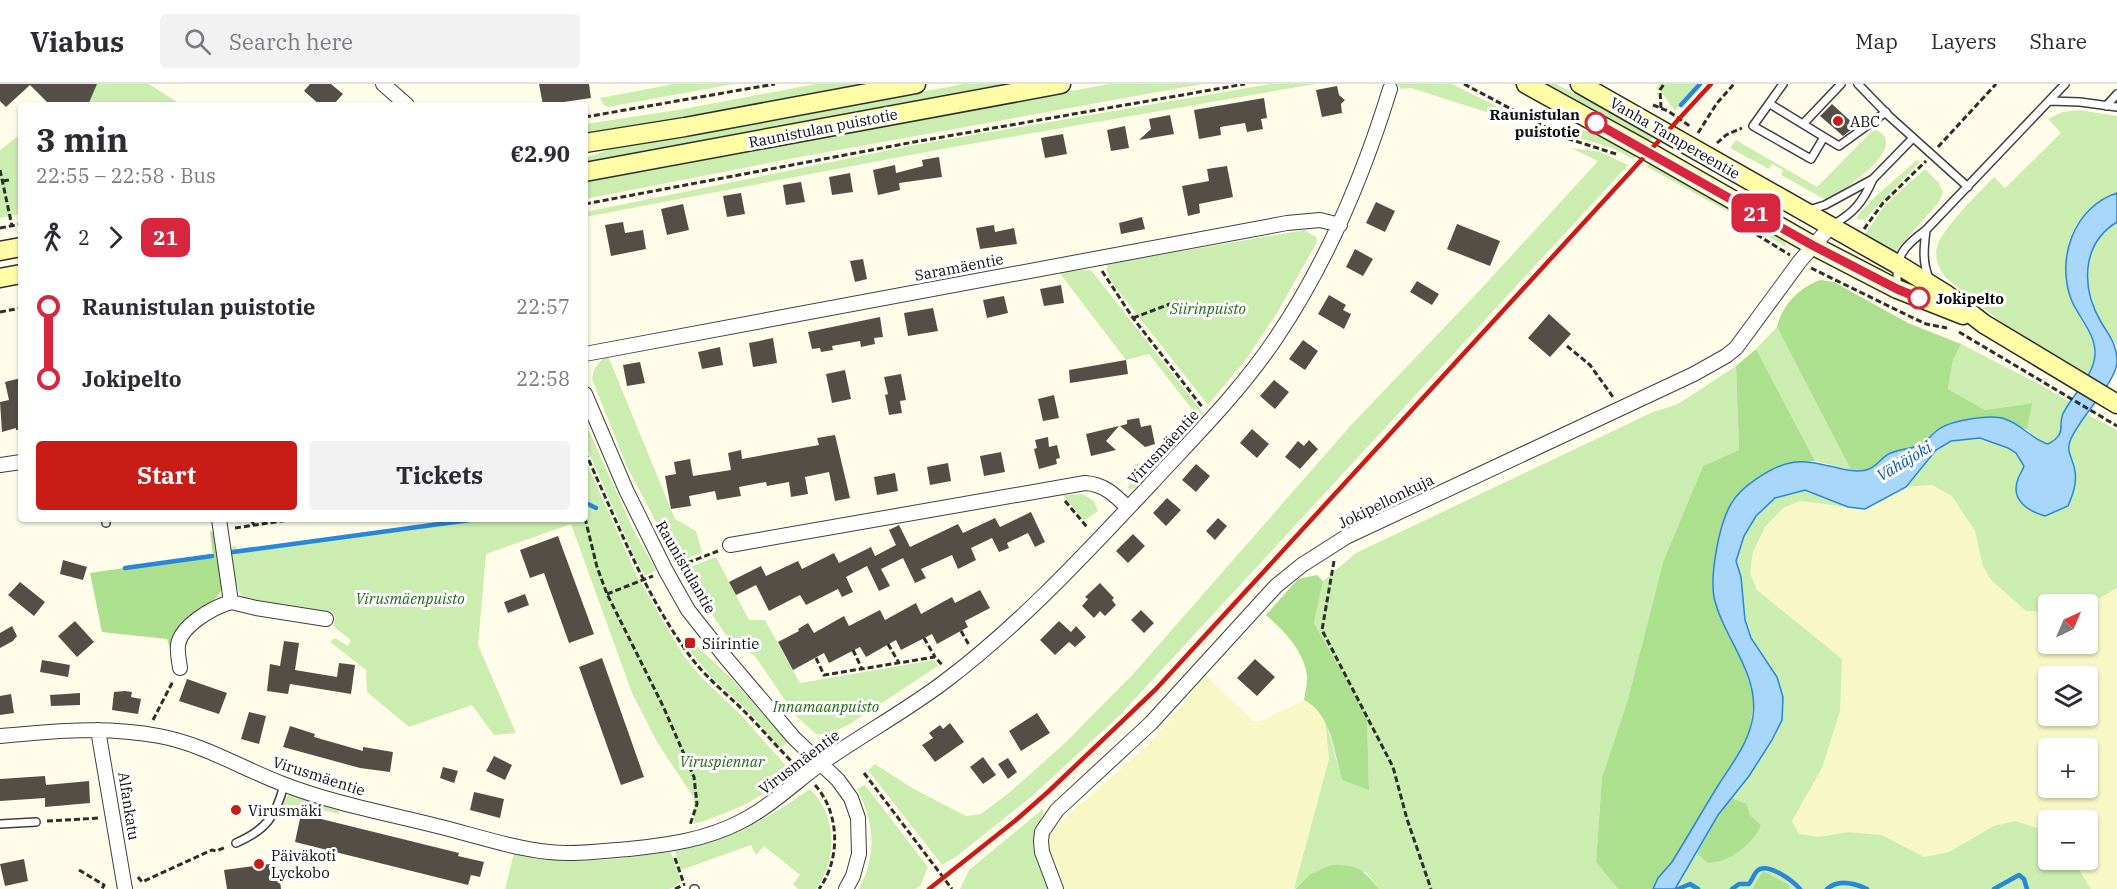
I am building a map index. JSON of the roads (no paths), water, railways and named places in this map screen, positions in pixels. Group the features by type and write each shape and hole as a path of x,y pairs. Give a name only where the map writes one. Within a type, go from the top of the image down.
{"main road":[{"name":"Raunistulan puistotie","path":"588,142 916,84"},
{"name":"Raunistulan puistotie","path":"588,171 1061,84"},
{"name":"Vanha Tampereentie","path":"1526,84 1812,245 1897,289 1984,324"},
{"name":"Vanha Tampereentie","path":"1580,84 1897,264 1934,287 1984,324 2117,404"},
{"path":"0,251 18,248"},
{"path":"0,278 18,275"}],"street":[{"path":"383,84 404,102"},
{"name":"Virusmäentie","path":"0,735 98,730 137,732 189,743 284,784 375,811 548,852 581,854 689,841 739,823 766,807 821,764 943,683 1004,634 1227,403 1256,367 1295,308 1340,225 1375,140 1390,89"},
{"name":"Saramäentie","path":"588,353 1287,223 1320,220 1340,225"},
{"name":"Jokipellonkuja","path":"1056,889 1042,852 1041,841 1042,832 1057,810 1137,738 1276,586 1302,565 1338,543 1694,374 1726,356 1736,348 1812,245 1830,227"},
{"name":"Raunistulantie","path":"588,401 626,490 688,610 794,738 846,790 851,798 858,818 859,854 853,876 846,889"},
{"path":"0,465 18,462"},
{"path":"730,545 1085,483 1098,484 1128,508"},
{"path":"220,525 231,602"},
{"path":"180,668 178,645 183,632 218,606 231,602 326,619"},
{"name":"Alfankatu","path":"98,730 125,889"}],"lane":[{"path":"1783,84 1753,126 1810,159 1824,137"},
{"path":"1803,124 1841,84"},
{"path":"1858,84 1913,138 1968,187"},
{"path":"1897,289 1897,264 1910,242 1926,231 2065,84"},
{"path":"2106,106 2117,94"},
{"path":"2049,101 2117,107"},
{"path":"1770,104 1839,146 1886,112"},
{"path":"1804,212 1826,205 1873,179 1913,138"},
{"path":"1830,227 1845,218 1864,199 1873,179"},
{"path":"1926,231 1923,250 1925,270 1934,287"},
{"path":"236,843 254,835 269,821 280,803 284,784"},
{"path":"0,824 36,822"}],"water":[{"name":"Vähäjoki","path":"2117,193 2117,222 2096,242 2088,268 2088,281 2094,309 2114,346 2117,363 2103,392 2070,441 2069,449 2075,480 2068,506 2045,516 2027,508 2016,493 2018,479 2024,466 2016,453 1980,438 1951,441 1936,450 1906,487 1865,509 1848,507 1805,490 1775,498 1756,516 1744,536 1736,561 1741,577 1745,620 1751,638 1777,677 1783,697 1782,720 1749,776 1718,815 1675,889 1653,889 1740,752 1751,726 1753,700 1751,685 1719,612 1713,587 1717,549 1723,524 1735,498 1765,473 1782,465 1810,462 1849,470 1866,470 1891,453 1918,446 1939,429 1962,421 1981,418 2005,419 2043,442 2048,444 2055,440 2059,436 2062,415 2088,376 2095,354 2090,333 2071,299 2066,267 2068,251 2072,236 2090,210 2102,200"}],"waterway":[{"path":"1681,105 1700,84"},
{"path":"588,504 596,508"},
{"path":"233,552 455,522"},
{"path":"125,568 212,556"},
{"path":"1732,889 1739,884 1749,884 1757,871 1767,868 1786,877 1800,889"},
{"path":"1994,889 2019,875 2024,879 2027,889"},
{"path":"1827,889 1841,883 1867,889"},
{"path":"1678,889 1690,884 1698,889"}],"railway":[{"path":"929,889 1049,791 1156,689 1711,84"}],"place":[{"name":"ABC","path":"1838,121"},
{"name":"Raunistulan puistotie","path":"1596,123"},
{"name":"Jokipelto","path":"1919,298"},
{"name":"Siirintie","path":"690,643"},
{"name":"Virusmäki","path":"236,810"},
{"name":"Päiväkoti Lyckobo","path":"259,864"}],"park label":[{"name":"Siirinpuisto","path":"1208,308"},
{"name":"Virusmäenpuisto","path":"410,598"},
{"name":"Innamaanpuisto","path":"826,706"},
{"name":"Viruspiennar","path":"722,761"}]}
